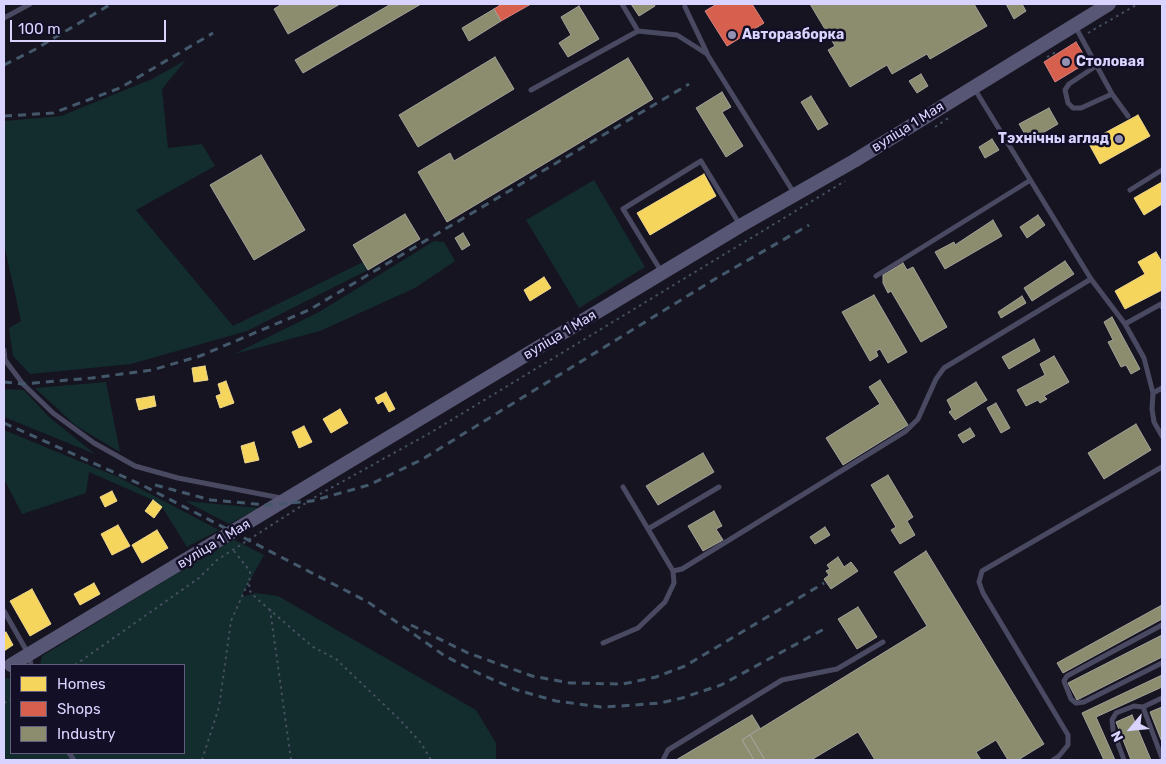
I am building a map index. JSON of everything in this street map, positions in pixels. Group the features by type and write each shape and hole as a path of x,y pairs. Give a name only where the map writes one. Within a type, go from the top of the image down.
{"street":[{"name":"вуліца 1 Мая","path":"15,664 30,660 288,500 740,226 796,196 974,87 1077,31 1100,6"}],"lane":[{"path":"4,18 30,4"},
{"path":"622,4 638,31"},
{"path":"685,7 708,54 796,196"},
{"path":"531,90 638,31 678,35 708,54"},
{"path":"1077,31 1112,94 1128,116"},
{"path":"1096,66 1069,84 1065,90 1068,102 1073,108 1081,108 1112,94"},
{"path":"974,87 1029,181 1091,279 1125,324 1144,358 1153,393 1152,409 1154,422 1162,436"},
{"path":"662,273 623,209 701,161 740,226"},
{"path":"1130,190 1162,170"},
{"path":"876,276 1029,181"},
{"path":"674,571 682,569 906,431 918,420 936,379 944,368 1091,279"},
{"path":"1125,324 1161,304 1162,306"},
{"path":"4,350 4,360 23,384 53,413 94,443 135,466 178,478 288,500"},
{"path":"1153,393 1162,388"},
{"path":"1053,760 1068,745 1068,735 982,593 979,582 982,571 1162,467"},
{"path":"603,643 638,628 665,602 674,583 674,571 623,487"},
{"path":"648,529 719,487"},
{"path":"4,611 30,660"},
{"path":"1162,625 1066,676 1064,681 1071,699 1076,703 1084,702 1162,663"},
{"path":"664,760 668,750 782,680 837,669 883,642"},
{"path":"1124,760 1113,730 1112,720 1116,713 1134,706 1143,707 1162,698"},
{"path":"1143,707 1162,758"}],"path":[{"path":"1077,31 1138,4"},
{"path":"1042,60 1058,51"},
{"path":"930,129 955,114"},
{"path":"76,664 140,617 199,578 217,560 234,551 320,494 430,433 847,180"},
{"path":"202,760 219,706 231,621 248,583 250,571 234,551"},
{"path":"248,583 249,590 256,598 313,647 336,659 400,720 421,743 431,760"},
{"path":"270,609 290,760"}],"green space":[{"path":"186,60 162,89 168,148 202,144 215,166 136,210 233,326 363,262 368,270 247,331 131,364 30,374 13,356 9,328 21,321 4,244 4,121 61,116 152,79"},
{"path":"594,180 645,267 579,308 526,220"},
{"path":"434,241 444,242 455,261 415,288 320,331 234,354 319,312"},
{"path":"106,382 120,452 76,426 35,388"},
{"path":"4,389 24,390 49,417 95,454 4,417"},
{"path":"4,430 118,477 219,530 187,547 162,507 153,500 89,472 86,493 22,514 4,479"},
{"path":"185,501 259,508 229,524"},
{"path":"233,539 264,555 241,597 256,593 278,596 476,710 496,743 496,760 4,760 4,680 7,678 10,680 10,754 185,754 185,664 40,664 42,656"}],"building: Homes":[{"name":"Тэхнічны агляд","path":"1138,115 1150,136 1100,164 1088,142"},
{"path":"704,174 716,196 650,235 637,213"},
{"path":"1162,182 1162,204 1144,215 1134,198"},
{"path":"1156,252 1162,262 1162,290 1125,309 1115,291 1145,274 1138,262"},
{"path":"544,277 551,288 530,301 524,290"},
{"path":"205,366 208,380 194,382 192,368"},
{"path":"226,381 234,403 220,408 216,396 221,394 218,384"},
{"path":"386,392 395,409 389,412 383,401 378,404 375,398"},
{"path":"154,396 156,406 139,410 136,399"},
{"path":"340,409 348,423 331,433 323,419"},
{"path":"304,426 312,442 299,448 292,432"},
{"path":"254,442 259,460 245,463 241,446"},
{"path":"112,491 117,501 105,507 100,497"},
{"path":"153,500 162,507 154,518 145,511"},
{"path":"118,525 130,546 112,555 101,534"},
{"path":"157,530 168,548 142,563 132,545"},
{"path":"94,583 100,594 80,605 74,594"},
{"path":"32,589 51,624 30,636 10,601"},
{"path":"6,632 13,645 4,651 4,634"}],"building: Shops":[{"path":"502,4 531,4 501,21 494,9"},
{"name":"Авторазборка","path":"717,4 752,4 764,23 727,46 705,11"},
{"name":"Столовая","path":"1076,42 1088,62 1055,82 1044,62"}],"building: Industry":[{"path":"282,4 340,4 288,34 274,9"},
{"path":"391,4 421,4 303,73 295,60"},
{"path":"631,4 654,4 655,6 639,16"},
{"path":"810,4 974,4 987,26 930,59 927,54 892,74 887,65 850,87 828,50 835,46"},
{"path":"1006,4 1022,4 1026,11 1014,19"},
{"path":"579,6 599,39 568,57 559,43 571,35 561,17"},
{"path":"494,9 501,21 469,41 462,28"},
{"path":"495,57 514,89 418,147 399,115"},
{"path":"628,58 653,99 447,222 418,172 450,153 454,161"},
{"path":"921,74 928,86 917,93 909,81"},
{"path":"722,92 731,107 722,112 743,146 726,157 696,108"},
{"path":"811,96 828,124 818,130 801,102"},
{"path":"1049,108 1058,124 1029,141 1019,124"},
{"path":"992,139 999,150 985,158 979,147"},
{"path":"261,155 305,230 254,260 210,185"},
{"path":"405,214 420,239 368,270 353,245"},
{"path":"1038,215 1045,225 1027,238 1020,227"},
{"path":"993,220 1002,236 945,269 935,252 954,242 955,245"},
{"path":"463,233 470,245 462,250 455,238"},
{"path":"1065,261 1074,274 1032,301 1024,288"},
{"path":"903,263 907,270 913,267 947,327 921,342 891,291 888,293 883,283 883,275"},
{"path":"874,295 907,352 888,363 880,349 876,351 878,356 870,361 842,312"},
{"path":"1022,296 1026,303 1001,318 998,312"},
{"path":"1112,317 1140,369 1131,374 1126,365 1121,367 1108,342 1113,340 1104,322"},
{"path":"1034,339 1040,351 1009,369 1002,357"},
{"path":"1054,356 1069,382 1044,396 1047,399 1040,403 1038,400 1026,406 1017,390 1045,375 1040,364"},
{"path":"880,380 908,425 843,465 826,438 880,404 869,387"},
{"path":"976,382 987,400 955,420 949,412 952,410 947,400"},
{"path":"996,403 1010,428 1001,433 987,408"},
{"path":"1136,424 1151,450 1104,479 1088,453"},
{"path":"970,428 975,436 963,443 958,435"},
{"path":"703,453 714,472 658,505 646,486"},
{"path":"888,475 913,517 907,521 915,535 900,544 891,530 896,527 871,485"},
{"path":"714,511 722,526 716,529 723,540 703,551 688,526"},
{"path":"825,527 830,535 815,544 810,537"},
{"path":"926,551 1044,744 1018,760 1008,760 996,740 976,752 981,760 875,760 858,732 811,760 765,760 750,735 927,626 894,572"},
{"path":"838,557 844,567 851,562 858,571 831,589 824,579 829,575 826,571 830,569 827,565"},
{"path":"1162,605 1162,619 1063,673 1057,663"},
{"path":"858,607 877,637 857,649 838,619"},
{"path":"1162,635 1162,657 1077,700 1068,683"},
{"path":"1162,675 1162,687 1096,717 1115,760 1104,760 1082,713"},
{"path":"1162,707 1162,742 1150,712"},
{"path":"752,715 760,728 742,740 754,760 676,760"},
{"path":"1132,715 1151,760 1131,760 1116,722"},
{"path":"750,735 765,760 754,760 742,740"}],"railway":[{"path":"4,65 34,50 111,4"},
{"path":"4,116 53,113 120,88 213,33"},
{"path":"4,382 23,384 152,370 200,356 309,310 689,84"},
{"path":"155,485 211,500 266,505 312,501 369,485 421,460 715,279 809,225"},
{"path":"4,423 140,484 368,602 445,656 480,674 517,690 556,701 601,707 660,703 682,698 721,685 824,629"},
{"path":"411,625 468,653 532,676 570,683 623,684 656,677 685,666 824,583"}],"place":[{"name":"Авторазборка","path":"732,35"},
{"name":"Столовая","path":"1066,62"},
{"name":"Тэхнічны агляд","path":"1119,139"}]}
